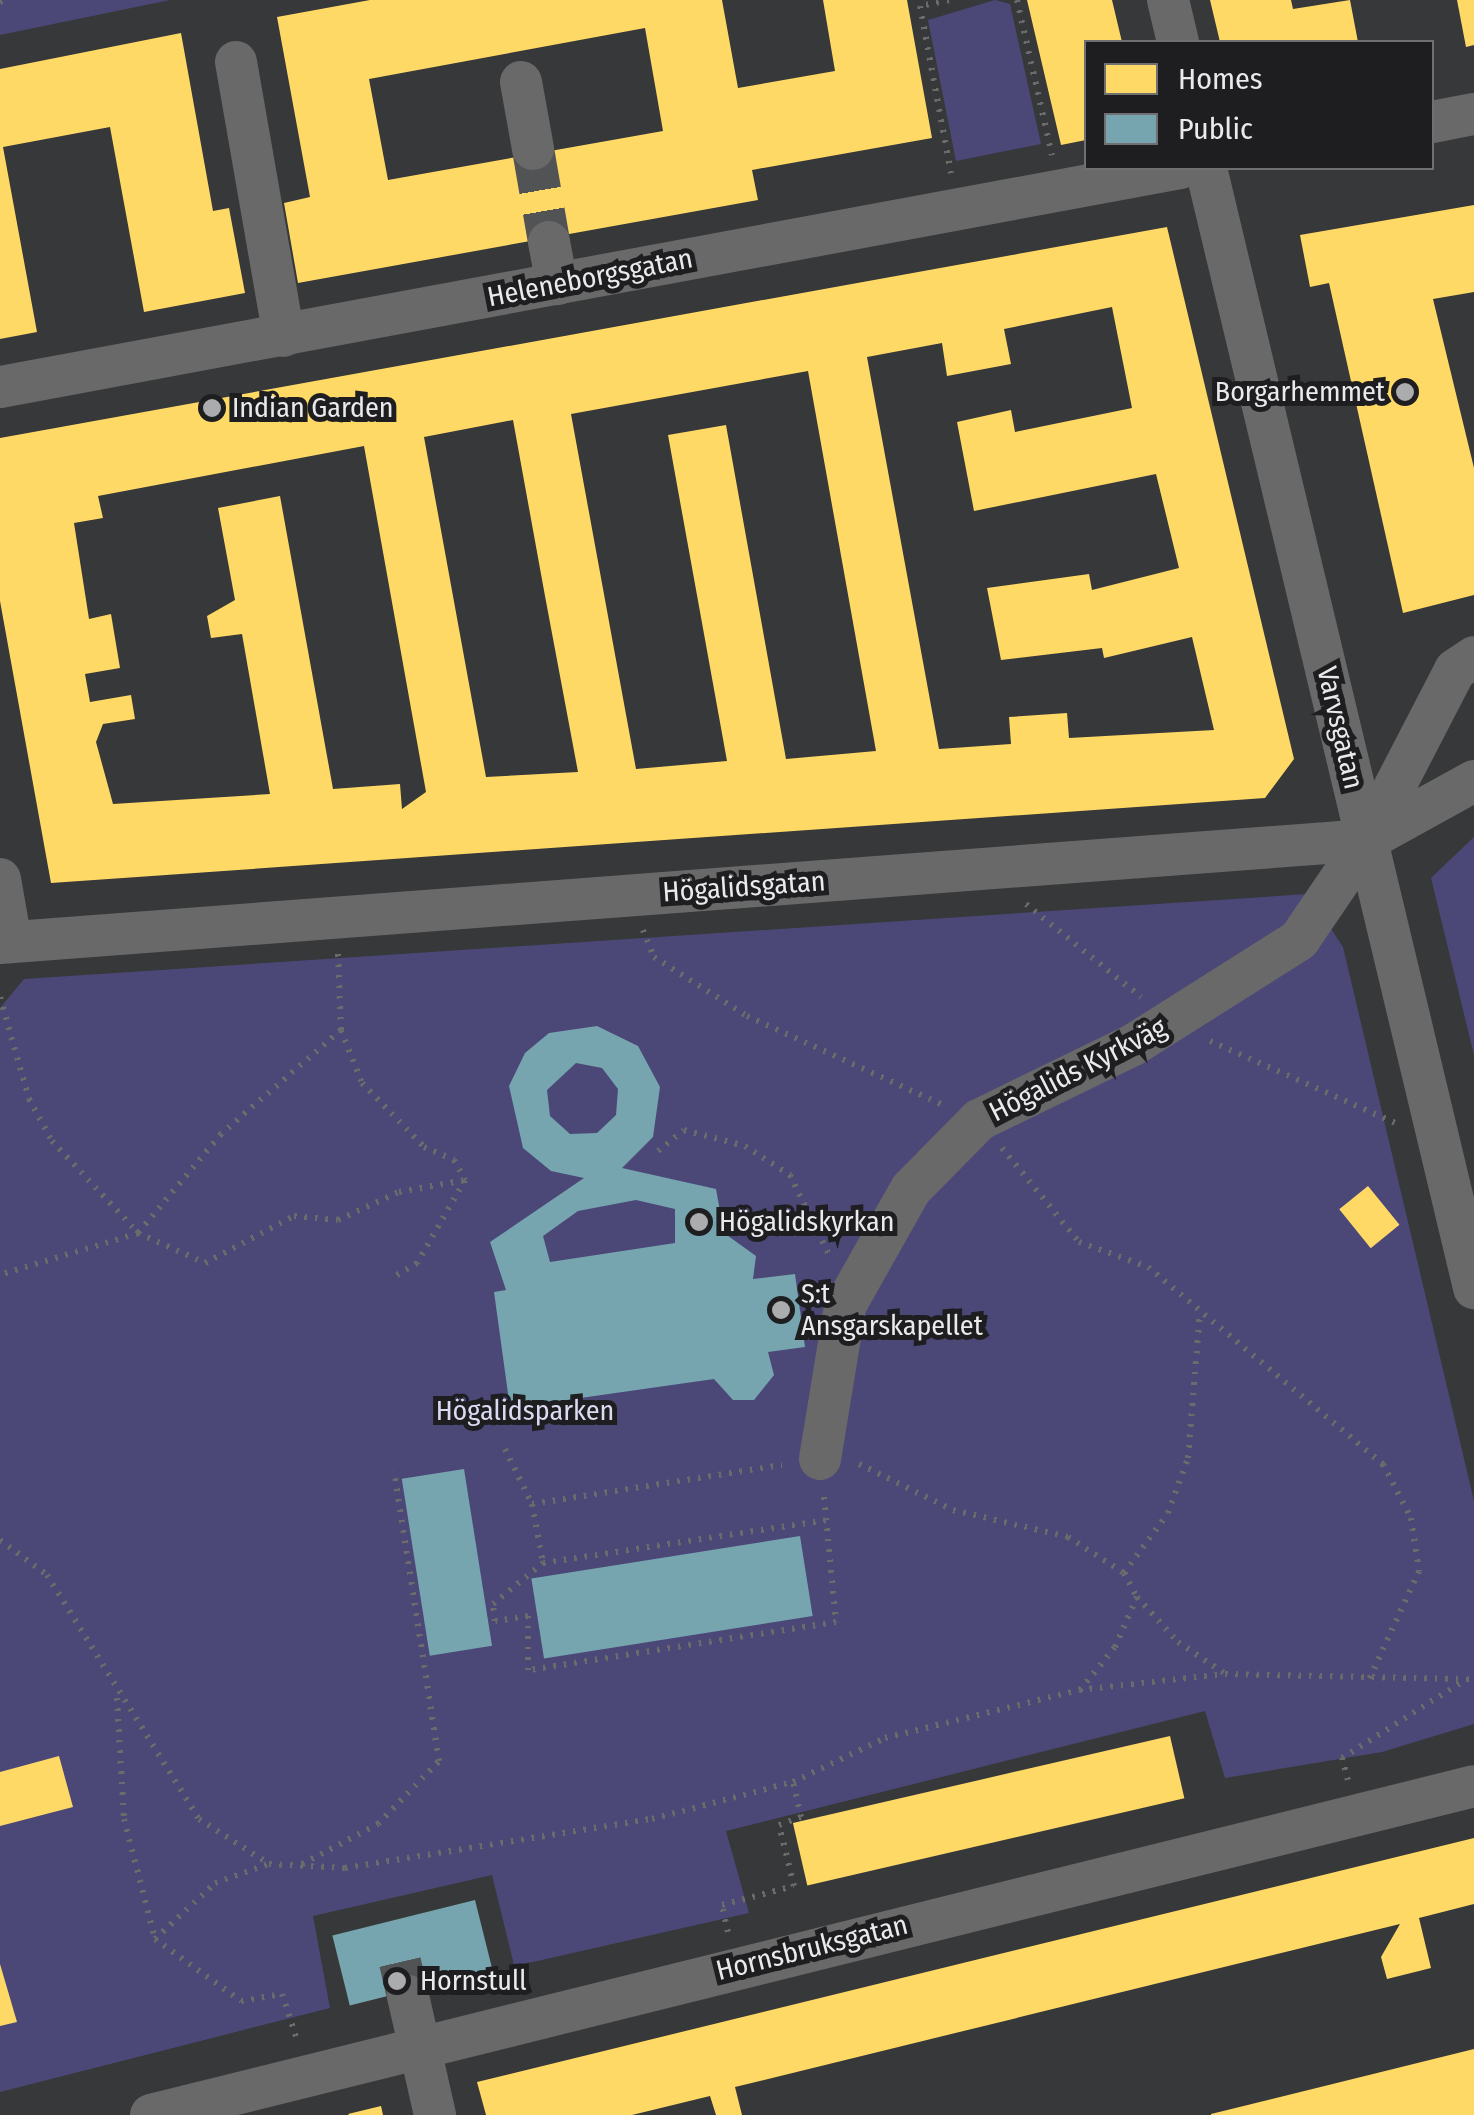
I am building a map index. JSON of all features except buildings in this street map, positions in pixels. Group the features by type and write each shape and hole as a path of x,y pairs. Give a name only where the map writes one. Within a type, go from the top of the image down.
{"street":[{"path":"1168,0 1178,40"},
{"path":"236,62 284,336"},
{"path":"520,82 533,149"},
{"path":"1434,122 1474,114"},
{"name":"Heleneborgsgatan","path":"0,387 1169,170"},
{"name":"Varvsgatan","path":"1206,170 1366,840 1469,1244 1474,1288"},
{"path":"549,242 557,284"},
{"name":"Högalids Kyrkväg","path":"820,1459 845,1306 911,1189 980,1120 1132,1044 1299,940 1366,840 1455,670 1474,658"},
{"name":"Högalidsgatan","path":"6,943 1366,840 1474,781"},
{"path":"0,879 6,943"},
{"name":"Hornsbruksgatan","path":"151,2115 1474,1786"},
{"path":"408,1996 435,2115"}],"path":[{"path":"948,0 920,6 958,209"},
{"path":"1017,0 1060,190"},
{"path":"629,896 654,957 747,1016 980,1120 1079,1242 1148,1267 1363,1444 1411,1518 1419,1571 1368,1682"},
{"path":"338,961 341,1030 362,1084 424,1147 454,1160 465,1180"},
{"path":"0,997 29,1099 52,1141 138,1233 205,1263 294,1216 338,1220 399,1192 465,1180"},
{"path":"0,1275 138,1233 221,1134 341,1030"},
{"path":"658,1150 684,1130 705,1130 790,1174 845,1306"},
{"path":"395,1276 416,1263 465,1180"},
{"path":"1124,1573 1168,1513 1188,1458 1200,1312"},
{"path":"301,1865 378,1824 439,1761 394,1470"},
{"path":"532,1504 543,1564"},
{"path":"826,1520 543,1564 493,1604 495,1622 528,1616 528,1670 836,1622 829,1544"},
{"path":"0,1540 48,1575 117,1696 199,1818 269,1864"},
{"path":"1079,1690 1114,1647 1137,1597 1178,1642 1226,1674"},
{"path":"155,1939 215,1883 269,1864 345,1868 652,1819 793,1782 885,1738 1079,1690 1226,1674 1368,1682 1460,1682 1474,1678"},
{"path":"1342,1758 1460,1682"},
{"path":"117,1696 124,1819 155,1939 242,2001 282,1994"},
{"path":"726,1924 722,1906 794,1886 779,1825 800,1817 793,1782"}],"green space":[{"path":"0,0 170,0 0,35"},
{"path":"995,0 1010,4 1041,144 956,161 928,20"},
{"path":"1474,837 1474,1055 1431,878"},
{"name":"Högalidsparken","path":"1308,894 1343,947 1474,1501 1474,1724 1382,1752 1225,1778 1205,1711 726,1831 749,1913 533,1962 514,1965 492,1875 313,1916 330,2008 0,2092 0,1008 24,979"}],"tunnel":[{"path":"533,149 549,242"},
{"path":"400,1962 408,1996"}],"place":[{"name":"Borgarhemmet","path":"1405,392"},
{"name":"Indian Garden","path":"212,408"},
{"name":"Högalidskyrkan","path":"699,1222"},
{"name":"S:t Ansgarskapellet","path":"781,1310"},
{"name":"Hornstull","path":"397,1981"}]}
